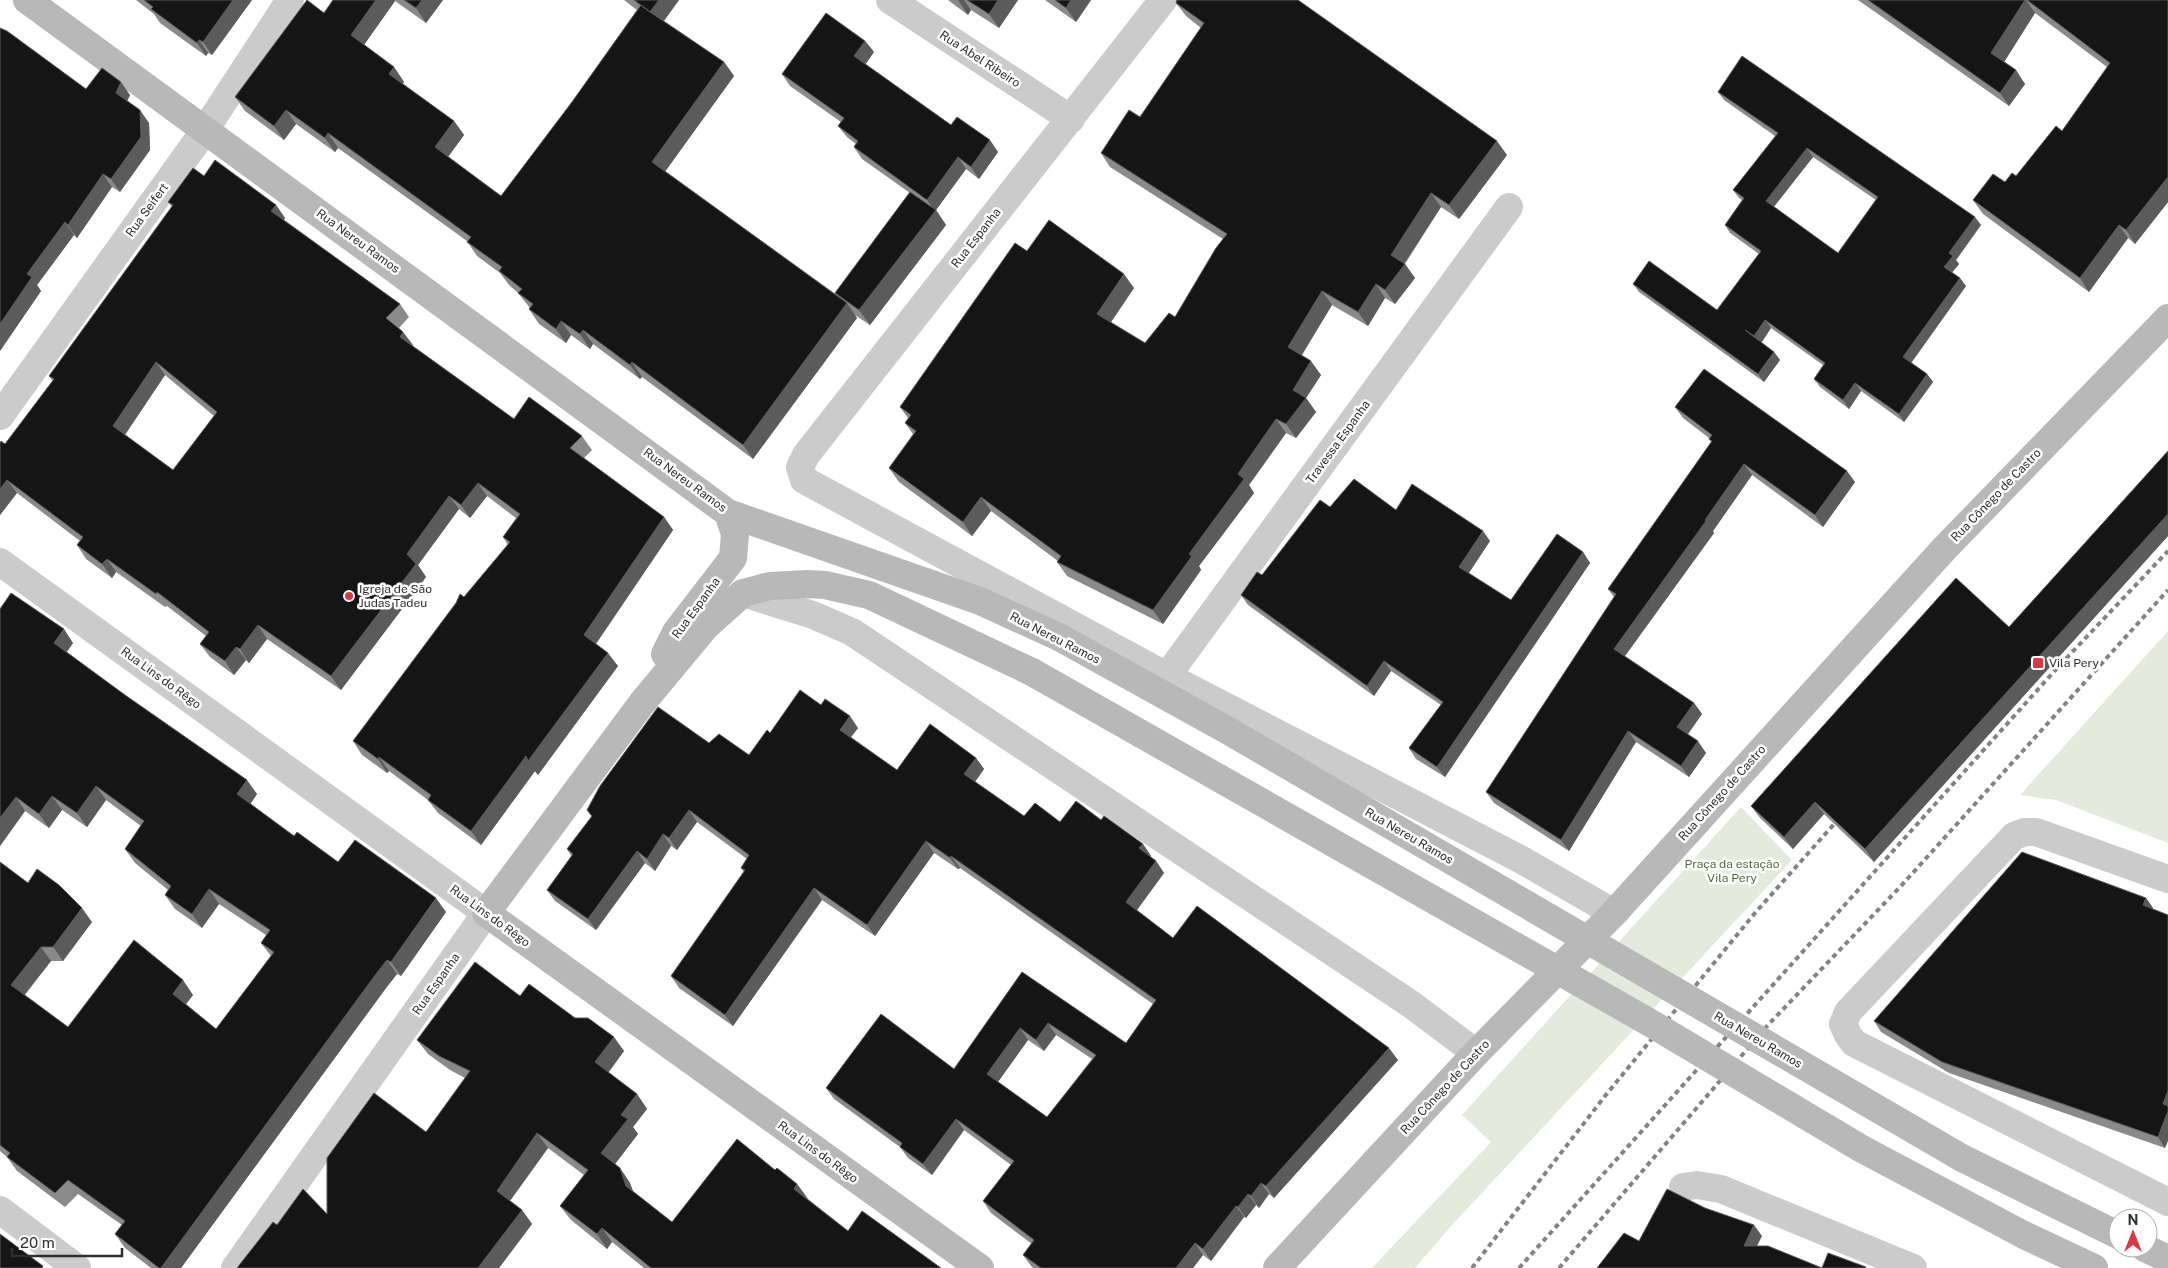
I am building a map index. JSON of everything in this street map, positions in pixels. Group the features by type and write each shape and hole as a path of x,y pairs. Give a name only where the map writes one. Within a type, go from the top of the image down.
{"street":[{"name":"Rua Nereu Ramos","path":"27,0 728,513 980,601 1059,637 1227,730 1962,1158 2108,1230"},
{"name":"Rua Seifert","path":"0,416 205,130 290,0"},
{"name":"Rua Abel Ribeiro","path":"890,0 1071,119"},
{"name":"Rua Espanha","path":"804,480 800,467 806,455 1163,0"},
{"name":"Travessa Espanha","path":"1167,676 1509,207"},
{"name":"Rua Cônego de Castro","path":"1277,1268 1476,1053 1614,913 1944,549 2168,318"},
{"name":"Rua Nereu Ramos","path":"804,480 1167,676 1520,858 1614,913"},
{"name":"Rua Espanha","path":"642,703 676,632 733,558 735,534 728,513"},
{"name":"Rua Lins do Rêgo","path":"0,562 980,1268"},
{"path":"743,594 770,586 807,584 825,585 869,595 1032,672 1647,1022 1862,1148 2024,1236 2094,1268"},
{"name":"Rua Espanha","path":"235,1268 486,913 642,703 706,626 743,594"},
{"path":"743,594 813,615 852,632 1412,1005 1476,1053"},
{"path":"2168,879 2036,832 2028,831 2014,836 1848,1012 1843,1024 1848,1036 1854,1043 2168,1202"},
{"path":"1683,1187 1697,1185 1721,1189 1913,1268"},
{"path":"0,1210 77,1268"}],"green space":[{"path":"2168,631 2168,843 2056,800 2020,795"},
{"name":"Praça da estação Vila Pery","path":"1741,807 1792,860 1452,1225 1415,1268 1372,1268 1491,1142 1462,1115"}],"building":[{"path":"144,0 233,0 203,42 199,40 197,43 151,9 153,7"},
{"path":"307,0 324,13 333,0 376,0 351,35 394,67 389,74 454,121 435,147 501,196 572,102 641,5 634,0 659,0 650,12 724,62 652,162 847,303 743,445 632,362 630,365 583,330 580,334 561,321 556,329 529,309 533,304 518,293 522,289 499,271 502,267 467,242 471,237 328,133 325,138 286,110 274,126 235,97"},
{"path":"404,0 422,0 416,8"},
{"path":"967,0 998,0 989,14"},
{"path":"1055,0 1071,0 1066,8"},
{"path":"1177,0 1298,0 1497,141 1449,205 1431,193 1391,255 1405,264 1385,290 1376,284 1358,312 1322,291 1288,347 1311,361 1293,390 1306,398 1286,424 1276,419 1238,474 1244,479 1189,554 1192,556 1153,610 1057,562 1061,556 981,497 963,522 889,468 916,431 905,423 911,415 900,407 1015,243 1027,251 1049,220 1124,274 1097,314 1145,343 1169,313 1175,317 1216,248 1227,234 1101,153 1129,110 1140,117 1204,23 1176,3"},
{"path":"1868,0 2025,0 1991,53 2016,70 2000,93"},
{"path":"2027,0 2168,0 2168,177 2126,230 2119,225 2080,278 1973,200 1993,174 2005,182 2012,173 2016,176 2056,126 2062,131 2110,63"},
{"path":"826,13 865,41 854,56 951,125 957,117 990,140 971,167 958,157 927,200 854,147 858,141 838,126 844,118 782,74"},
{"path":"0,28 7,31 86,89 102,68 121,82 116,93 140,110 141,137 111,179 103,174 68,225 65,222 27,274 32,277 0,324"},
{"path":"1742,56 1975,217 1949,253 1953,256 1944,267 1960,278 1903,357 1927,374 1899,414 1855,383 1843,400 1814,379 1825,363 1765,320 1754,336 1745,330 1774,352 1758,374 1633,284 1649,261 1717,310 1761,251 1725,225 1744,198 1733,190 1778,133 1718,92","holes":["1807,148 1878,197 1838,253 1766,201"]},
{"path":"215,160 276,205 271,211 400,304 386,318 403,332 400,337 514,419 529,397 582,436 570,448 664,517 584,635 608,653 528,761 526,756 471,831 428,800 431,795 379,757 378,759 353,741 456,603 460,594 464,597 510,542 503,537 520,514 478,483 461,505 449,496 407,554 416,564 331,676 258,625 240,649 236,647 225,661 200,644 209,632 157,592 156,594 107,559 102,564 77,545 83,537 7,480 0,489 1,441 5,444 54,379 49,376 173,205 168,202 193,168 204,176","holes":["156,362 217,412 173,470 113,426"]},
{"path":"910,192 936,210 859,310 835,293"},
{"path":"1704,369 1847,471 1815,515 1744,464 1706,521 1614,649 1694,703 1677,727 1698,741 1681,766 1628,731 1561,840 1486,792 1616,594 1608,589 1712,441 1709,439 1712,435 1675,407"},
{"path":"2168,451 2168,514 1865,849 1815,802 1784,837 1751,806 1956,578 2009,627"},
{"path":"1354,479 1396,510 1412,484 1483,531 1459,567 1511,600 1557,534 1583,552 1437,767 1409,748 1443,702 1384,661 1367,686 1241,595 1257,572 1262,575 1320,500 1330,507"},
{"path":"11,593 64,629 54,643 247,780 237,794 294,836 297,832 338,862 355,840 436,898 391,962 387,960 376,974 161,1268 115,1234 125,1221 68,1180 55,1193 7,1157 10,1153 0,1145 0,862 28,883 37,869 59,885 82,908 53,947 41,947 11,985 68,1027 134,940 183,980 173,994 216,1029 274,952 261,943 270,930 209,889 192,914 165,895 171,886 125,849 144,821 96,786 77,813 52,796 39,814 16,797 0,818 0,609"},
{"path":"800,690 821,705 825,699 850,716 840,730 897,770 930,724 976,758 964,774 1024,816 1035,803 1060,822 1076,801 1101,820 1104,816 1143,844 1139,848 1156,861 1126,902 1173,938 1197,906 1389,1048 1266,1186 1261,1183 1251,1196 1248,1194 1238,1207 1236,1206 1203,1249 1195,1243 1176,1268 1041,1268 1023,1255 1034,1240 983,1201 1014,1161 956,1119 923,1164 900,1147 902,1143 826,1088 881,1014 954,1069 1022,972 1126,1043 1156,1000 951,856 950,858 926,841 867,925 814,888 725,1015 671,976 745,870 741,868 749,855 689,810 669,838 663,834 647,859 637,851 588,919 547,890 573,854 567,849 592,816 587,810 600,786 658,707 709,743 719,734 749,755 767,730 770,733","holes":["1048,1023 1096,1055 1047,1117 987,1074 1020,1028 1036,1040"]},
{"path":"2022,852 2146,898 2143,905 2168,915 2168,1091 2163,1104 2168,1106 2168,1111 2158,1137 1942,1062 1874,1021"},
{"path":"475,962 520,996 529,984 575,1018 588,1018 614,1037 595,1062 637,1094 621,1115 628,1119 601,1153 620,1168 626,1186 672,1222 737,1139 775,1170 777,1168 797,1184 794,1189 848,1231 862,1211 941,1268 651,1268 602,1228 597,1234 560,1206 588,1170 537,1133 497,1191 522,1210 478,1268 237,1268 273,1222 277,1225 303,1189 327,1214 327,1158 374,1093 426,1132 470,1071 439,1056 417,1040"},
{"path":"1667,1189 1705,1208 1754,1225 1744,1246 1768,1246 1822,1268 1597,1268 1624,1233 1639,1241"},
{"path":"0,1234 43,1266 42,1268 0,1268"},
{"path":"1828,1253 1866,1267 1822,1268"}],"railway":[{"path":"1519,1268 2059,666 2168,551"},
{"path":"1559,1268 1768,1025 1901,886 2168,590"},
{"path":"1472,1268 1605,1096 1755,913 1843,814"}],"place":[{"name":"Igreja de São Judas Tadeu","path":"349,596"},
{"name":"Vila Pery","path":"2038,663"}]}
